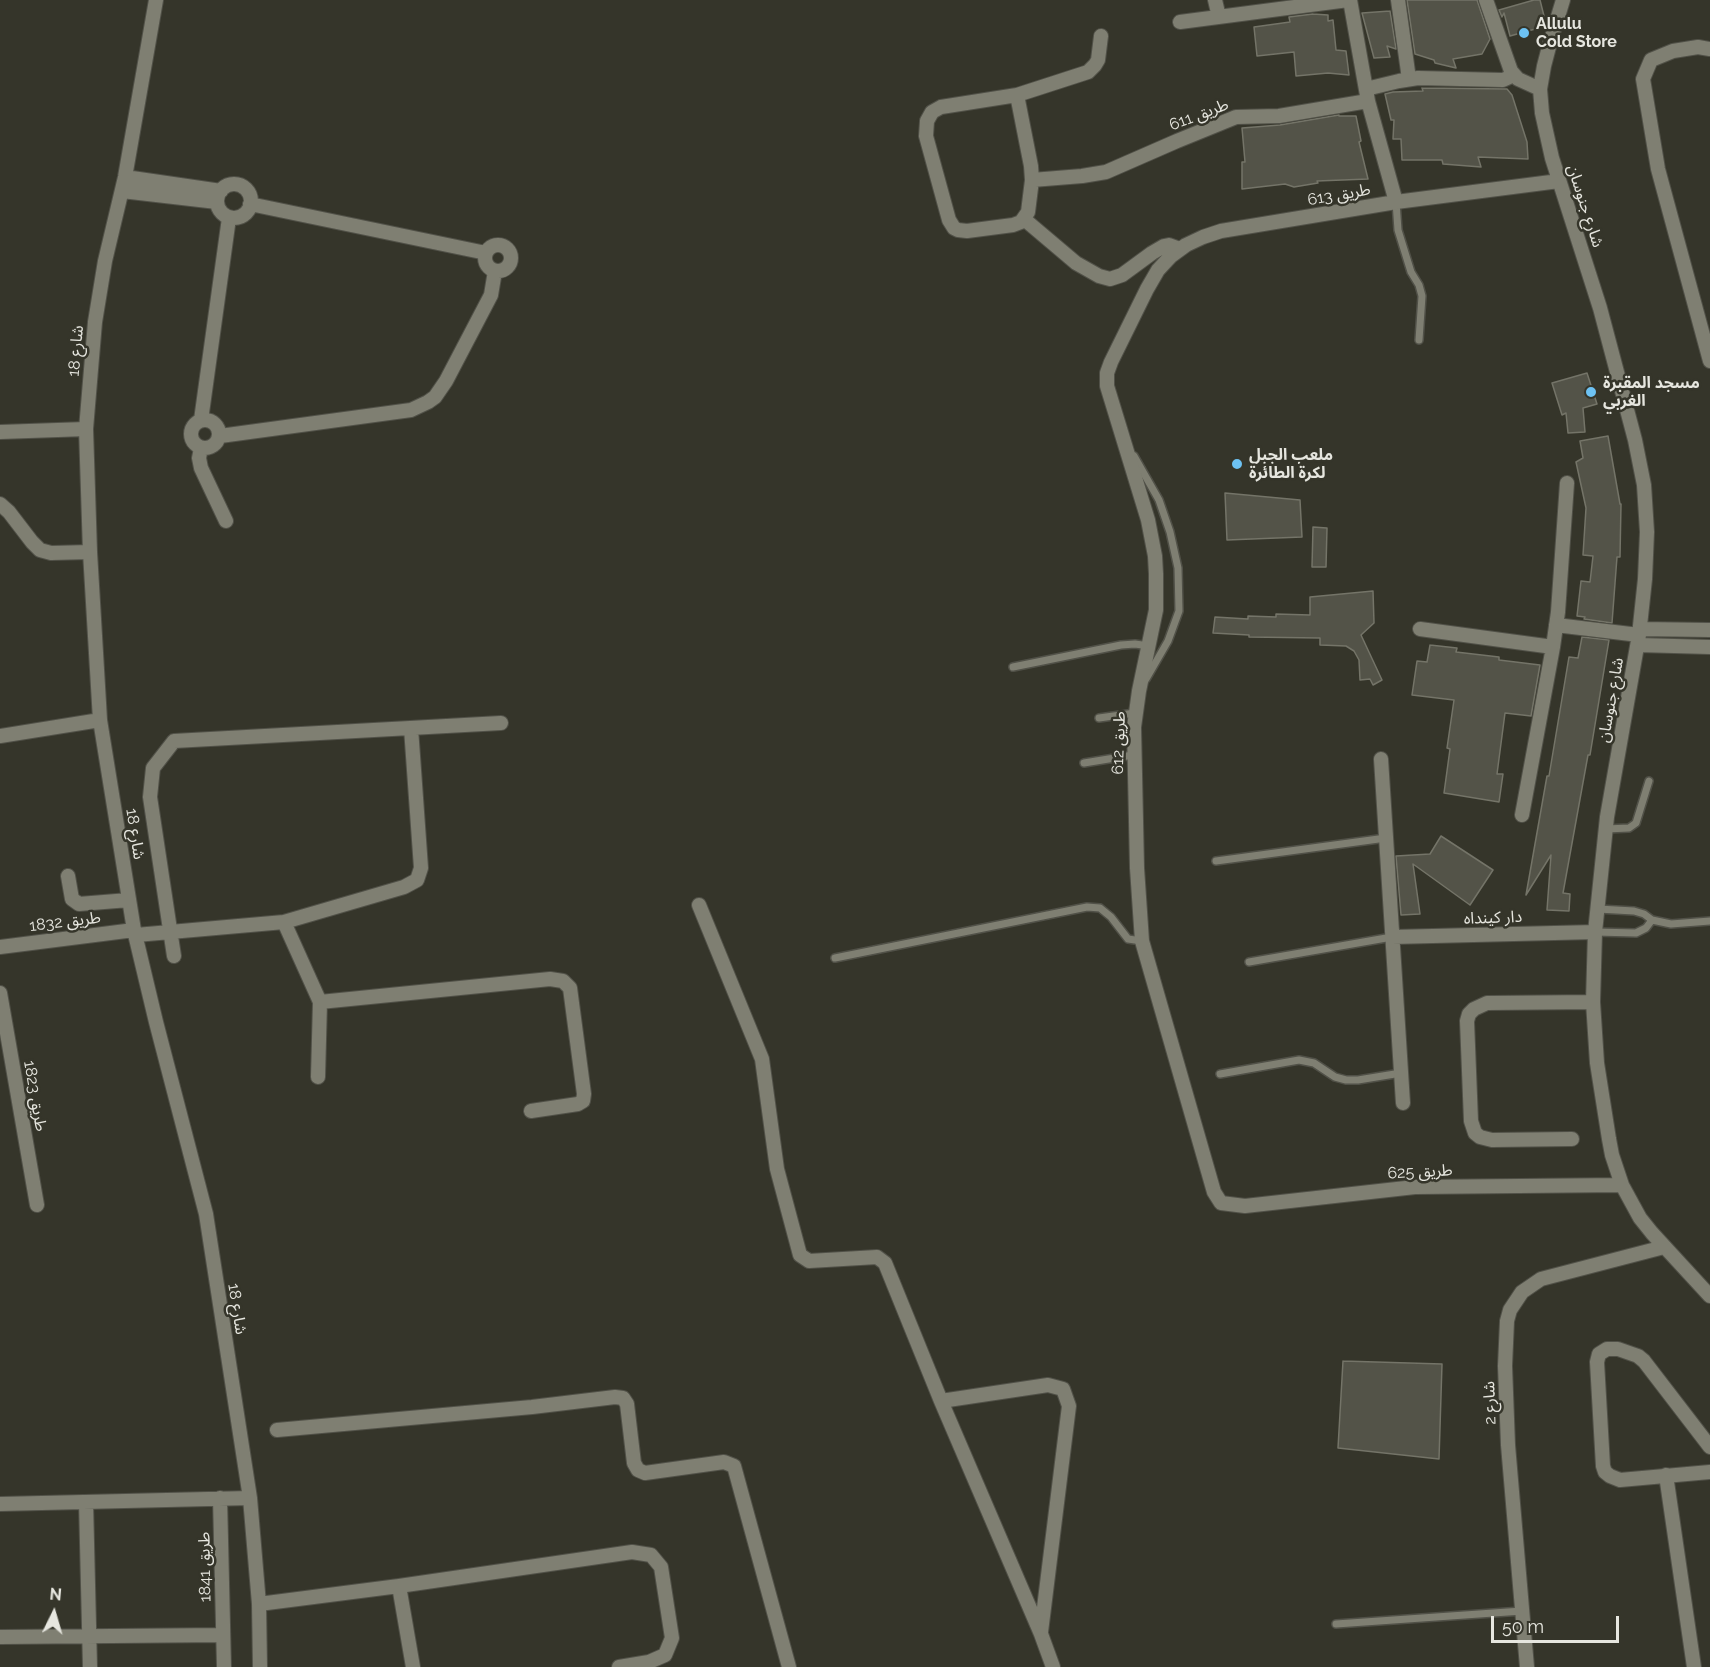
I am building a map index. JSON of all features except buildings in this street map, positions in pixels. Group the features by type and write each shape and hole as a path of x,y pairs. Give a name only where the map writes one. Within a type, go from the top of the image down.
{"street":[{"name":"شارع 18","path":"156,0 122,191 105,261 95,322 86,429 90,552 100,720 135,933 206,1214 250,1498 259,1604 260,1667"},
{"path":"1215,0 1218,17"},
{"path":"1180,22 1349,0 1367,95 1396,202"},
{"path":"1398,0 1409,79"},
{"path":"1486,0 1514,75 1540,89"},
{"name":"شارع جنوسان","path":"1563,0 1550,42 1540,89 1546,136 1600,308 1640,462 1647,532 1639,636 1606,829 1595,932 1593,1002 1597,1063 1609,1139 1622,1185 1640,1218 1710,1296"},
{"path":"1017,95 1029,152 1032,180 1030,208 1024,219 1013,225 967,231 958,230 949,220 925,131 929,116 941,107 1017,95 1088,72 1098,60 1101,36"},
{"path":"1710,49 1698,47 1672,51 1651,60 1643,79 1658,169 1710,361"},
{"name":"طريق 611","path":"1032,180 1106,172 1229,119 1244,116 1279,116 1367,95 1409,79 1503,80 1514,75"},
{"path":"124,177 219,196"},
{"name":"طريق 613","path":"1147,289 1158,270 1171,256 1203,237 1221,231 1396,202 1559,181"},
{"path":"122,191 219,196 231,185 243,188 250,198 250,204 245,214 229,218 220,212 219,196"},
{"path":"250,204 486,253"},
{"path":"201,420 214,423 218,427 220,436 215,445 206,449 196,446 191,437 193,427 201,420 229,218"},
{"path":"1024,219 1076,263 1099,276 1110,279 1122,275 1164,246 1169,245 1180,249"},
{"path":"494,245 500,245 509,252 510,263 506,268 495,271 490,269 486,264 486,253 494,245"},
{"path":"220,436 411,410 428,402 446,381 487,302 494,287 495,271"},
{"name":"طريق 612","path":"1147,289 1107,373 1107,386 1148,520 1155,556 1156,610 1135,713 1133,755 1142,941 1214,1192 1221,1203"},
{"path":"0,432 86,429"},
{"path":"201,448 199,458 201,468 226,521"},
{"path":"1522,815 1556,625 1567,483"},
{"path":"0,504 40,550 51,553 90,552"},
{"path":"1556,625 1710,647"},
{"path":"1420,629 1553,647"},
{"path":"1639,636 1710,630"},
{"path":"0,736 100,720"},
{"path":"174,956 150,797 153,768 174,741 501,723"},
{"name":"طريق 1832","path":"0,947 135,933 284,922 404,887 417,880 421,868 411,728"},
{"path":"1381,759 1403,1103"},
{"path":"68,876 72,899 79,904 129,900"},
{"path":"699,905 762,1059 777,1169 800,1255 808,1261 877,1257 885,1263 1053,1667"},
{"path":"284,922 320,1002 318,1077"},
{"name":"دار كينداه","path":"1392,938 1595,932"},
{"path":"320,1002 550,979 563,981 570,988 583,1101 578,1104 531,1111"},
{"name":"طريق 1823","path":"0,993 37,1205"},
{"path":"1572,1139 1492,1140 1475,1133 1471,1121 1467,1021 1474,1009 1487,1003 1593,1002"},
{"name":"طريق 625","path":"1221,1203 1245,1206 1415,1187 1622,1185"},
{"name":"شارع 2","path":"1527,1667 1507,1425 1505,1366 1507,1321 1510,1310 1522,1292 1540,1279 1664,1246"},
{"path":"1710,1447 1644,1361 1625,1350 1607,1349 1599,1354 1597,1362 1605,1472 1620,1480 1710,1472"},
{"path":"941,1401 1048,1385 1063,1389 1069,1406 1041,1634"},
{"path":"277,1430 622,1398 627,1404 634,1463 638,1470 645,1473 724,1462 734,1466 789,1667"},
{"path":"1666,1476 1694,1667"},
{"name":"طريق 1841","path":"220,1498 224,1667"},
{"path":"0,1504 250,1498"},
{"path":"86,1502 90,1667"},
{"path":"259,1604 632,1552 651,1555 661,1567 672,1638 665,1655 649,1662 619,1667"},
{"path":"399,1586 413,1667"},
{"path":"0,1637 223,1635"}],"lane":[{"path":"1396,202 1398,230 1411,272 1419,285 1422,296 1419,340"},
{"path":"1120,433 1159,500 1170,532 1178,568 1179,611 1168,641 1139,691"},
{"path":"1013,667 1120,645 1149,646"},
{"path":"1099,718 1135,713"},
{"path":"1084,763 1133,755"},
{"path":"1606,829 1629,828 1636,823 1649,781"},
{"path":"1216,861 1386,838"},
{"path":"835,957 1087,907 1100,908 1111,917 1128,939 1142,941"},
{"path":"1598,909 1634,911 1652,920 1665,923 1710,921"},
{"path":"1595,932 1636,933 1646,928 1652,920"},
{"path":"1249,962 1392,938"},
{"path":"1220,1074 1299,1060 1314,1063 1335,1077 1346,1080 1401,1073"},
{"path":"1336,1624 1522,1611"}],"place":[{"name":"Allulu Cold Store","path":"1524,33"},
{"name":"مسجد المقبرة الغربي","path":"1591,392"},
{"name":"ملعب الجبل لكرة الطائرة","path":"1237,464"}]}
